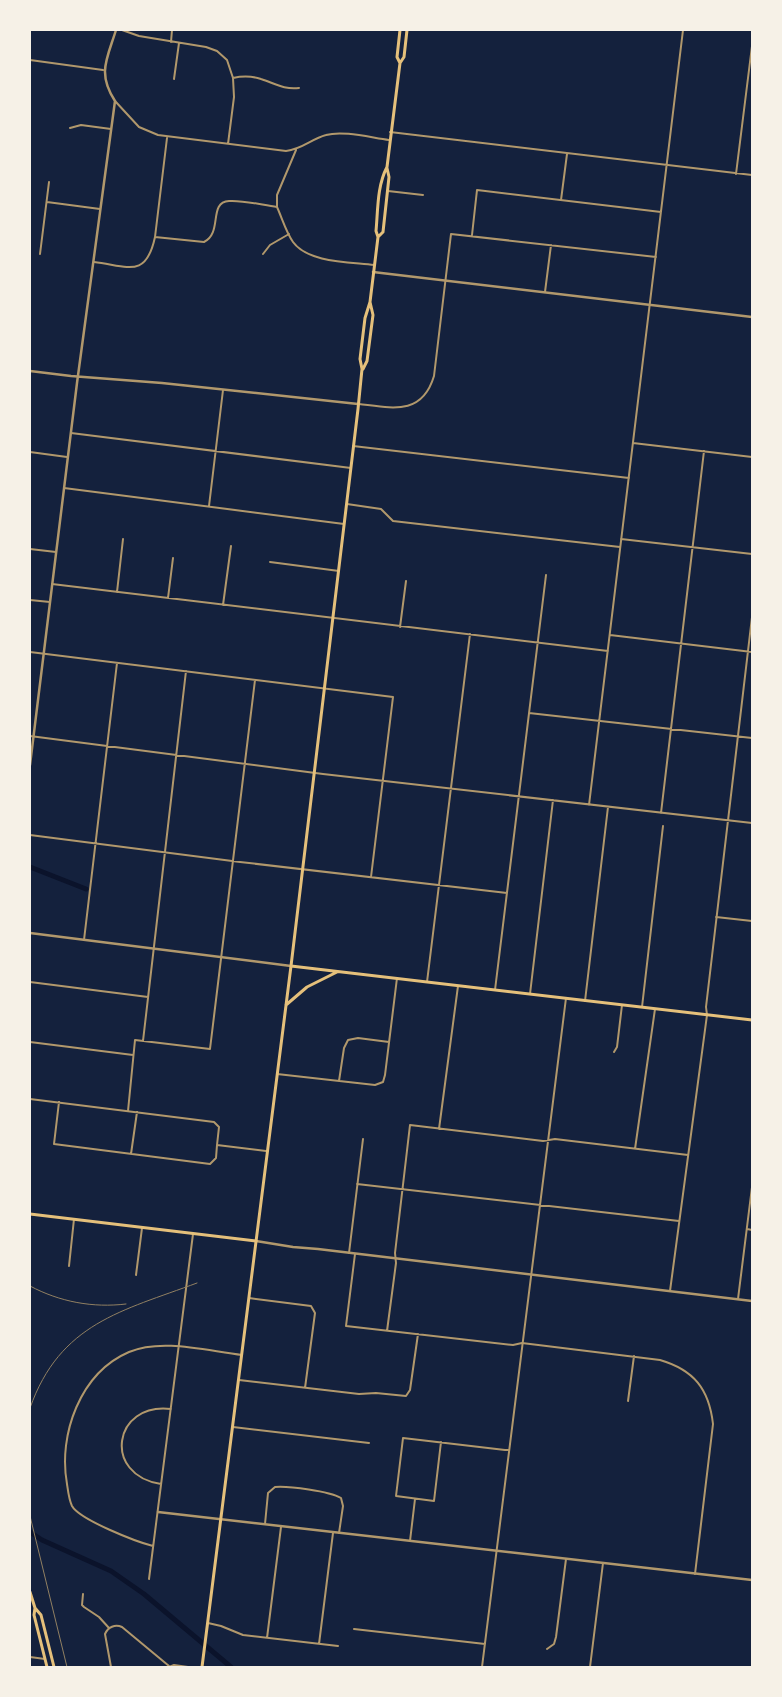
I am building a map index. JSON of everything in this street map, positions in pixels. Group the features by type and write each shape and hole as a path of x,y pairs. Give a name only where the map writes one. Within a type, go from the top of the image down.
{"main road":[{"path":"400,30 397,57 400,63"},
{"path":"202,1667 278,1074 323,689 333,619 362,369 360,360 378,237 376,231 380,189 386,167 400,63 404,57 407,30"},
{"path":"378,237 383,232 390,177 386,167"},
{"path":"362,369 367,361 373,315 370,302"},
{"path":"291,966 752,1020"},
{"path":"286,1006 307,987 339,972"},
{"path":"30,1214 256,1241"},
{"path":"30,1592 35,1608 41,1615 54,1667"},
{"path":"35,1608 34,1615 47,1667"}],"street":[{"path":"116,30 103,70 107,88 115,101 139,127 151,133 286,151 296,150 327,135 337,134 390,140"},
{"path":"122,30 139,36 206,47 217,52 227,60 234,78 234,97 228,144"},
{"path":"171,42 172,30"},
{"path":"589,804 683,30"},
{"path":"174,79 179,43"},
{"path":"736,174 752,46"},
{"path":"30,60 103,70"},
{"path":"234,78 242,76 259,78 287,88 299,88"},
{"path":"30,765 32,736 44,654 78,376 115,101"},
{"path":"70,128 81,126 111,129"},
{"path":"390,132 752,176"},
{"path":"94,262 132,267 141,265 148,259 155,237 168,136"},
{"path":"296,150 277,195 277,207 289,234 299,248 312,256 374,265"},
{"path":"561,200 567,154"},
{"path":"40,254 49,182"},
{"path":"472,236 477,190 661,212"},
{"path":"388,191 423,195"},
{"path":"155,237 198,242 210,239 214,230 217,210 221,205 229,201 277,207"},
{"path":"46,202 100,209"},
{"path":"263,254 270,245 289,234"},
{"path":"30,371 223,389 394,408 410,406 427,393 434,376 451,234 656,258"},
{"path":"545,292 551,245"},
{"path":"373,272 752,317"},
{"path":"209,506 223,389"},
{"path":"71,433 351,468"},
{"path":"633,443 752,457"},
{"path":"353,446 629,478"},
{"path":"661,813 704,451"},
{"path":"30,452 68,457"},
{"path":"64,488 344,524"},
{"path":"346,504 380,509 393,521 620,547"},
{"path":"117,592 123,538"},
{"path":"621,539 752,554"},
{"path":"224,605 231,546"},
{"path":"30,549 56,552"},
{"path":"168,598 172,558"},
{"path":"270,562 338,571"},
{"path":"495,990 546,574"},
{"path":"400,627 406,581"},
{"path":"52,584 608,651"},
{"path":"30,600 50,602"},
{"path":"670,1291 707,1015 706,1006 716,917 752,617"},
{"path":"427,982 470,634"},
{"path":"610,635 752,652"},
{"path":"30,652 392,697 371,877"},
{"path":"84,940 117,663"},
{"path":"143,1041 186,671"},
{"path":"128,1111 135,1040 210,1050 256,680"},
{"path":"529,713 752,738"},
{"path":"32,736 313,773 752,823"},
{"path":"530,994 553,800"},
{"path":"585,1001 608,807"},
{"path":"642,1007 663,826"},
{"path":"30,835 507,893"},
{"path":"716,917 752,921"},
{"path":"30,933 291,966"},
{"path":"278,1074 375,1085 382,1082 385,1075 390,1042 397,978"},
{"path":"30,982 148,997"},
{"path":"439,1128 458,986"},
{"path":"482,1667 566,998"},
{"path":"614,1052 617,1046 622,1005"},
{"path":"635,1149 655,1009"},
{"path":"339,1081 344,1048 348,1040 358,1038 390,1042"},
{"path":"30,1042 133,1055"},
{"path":"30,1099 59,1102 214,1122 219,1127 216,1158 210,1164 54,1144 59,1102"},
{"path":"131,1154 137,1112"},
{"path":"387,1331 410,1125 543,1141 555,1139 688,1155"},
{"path":"348,1253 363,1139"},
{"path":"217,1145 268,1152"},
{"path":"357,1184 679,1221"},
{"path":"738,1299 752,1187"},
{"path":"69,1266 74,1220"},
{"path":"136,1275 142,1228"},
{"path":"747,1229 752,1230"},
{"path":"149,1579 193,1234"},
{"path":"256,1241 752,1301"},
{"path":"355,1254 346,1326 513,1345 522,1344 634,1356 676,1364 690,1373 702,1387 712,1411 713,1424 695,1574"},
{"path":"249,1298 311,1306 314,1309 305,1388"},
{"path":"239,1380 358,1394 408,1395 418,1334"},
{"path":"153,1546 139,1542 80,1515 72,1507 65,1474 66,1440 73,1414 86,1389 101,1371 119,1358 138,1349 161,1345 242,1355"},
{"path":"628,1401 634,1356"},
{"path":"161,1484 148,1482 136,1476 128,1466 123,1454 122,1441 126,1428 134,1418 145,1411 158,1408 171,1409"},
{"path":"233,1427 369,1443"},
{"path":"441,1442 434,1500 396,1496 403,1438 441,1442 509,1450"},
{"path":"265,1524 268,1493 275,1487 314,1491 335,1494 342,1498 343,1506 339,1533"},
{"path":"410,1541 415,1498"},
{"path":"158,1512 752,1580"},
{"path":"267,1638 281,1527"},
{"path":"319,1644 333,1533"},
{"path":"547,1649 554,1644 556,1637 566,1559"},
{"path":"590,1667 603,1563"},
{"path":"83,1594 84,1608 99,1617 109,1628"},
{"path":"208,1623 243,1635 338,1646"},
{"path":"111,1667 105,1638 109,1628 115,1625 122,1627 169,1667 174,1665 188,1667"},
{"path":"354,1629 485,1644"},
{"path":"30,1657 45,1659"}],"waterway":[{"path":"30,867 86,889"},
{"path":"30,1532 42,1540 111,1571 144,1594 231,1667"}],"railway":[{"path":"30,1408 43,1379 58,1357 76,1338 119,1312 197,1283"},
{"path":"30,1286 65,1300 101,1305 126,1304"},
{"path":"30,1516 67,1667"}]}
